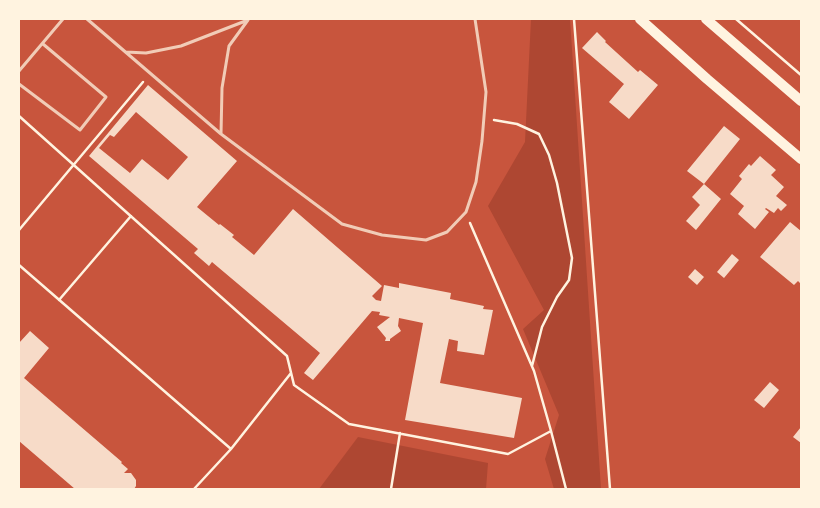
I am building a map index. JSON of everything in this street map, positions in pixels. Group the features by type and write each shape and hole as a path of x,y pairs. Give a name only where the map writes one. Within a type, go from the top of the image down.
{"main road":[{"path":"640,19 801,159"},
{"path":"706,19 801,101"}],"lane":[{"path":"19,71 63,19"},
{"path":"87,19 222,134 342,224 382,235 426,240 447,232 466,212 476,182 486,92 475,19"},
{"path":"124,51 146,53 181,46 249,20"},
{"path":"222,134 222,88 229,46 249,20"},
{"path":"19,84 80,130 106,97 42,44"}],"path":[{"path":"574,19 610,489"},
{"path":"736,19 801,75"},
{"path":"19,230 150,73"},
{"path":"19,116 288,356 294,384 349,424 508,454 550,431"},
{"path":"484,119 502,120 517,124 539,134 549,155 572,258 569,280 557,298 542,327 532,366"},
{"path":"466,212 532,366 566,489"},
{"path":"59,300 131,216"},
{"path":"19,265 231,449"},
{"path":"194,489 231,449 291,373"},
{"path":"391,489 400,433"}],"shaded area":[{"path":"531,19 570,19 601,489 554,489 545,459 559,415 523,329 544,310 488,206 525,142"},
{"path":"358,437 488,463 486,489 319,489"}],"building":[{"path":"597,32 606,41 605,42 638,72 640,70 658,85 629,119 609,102 624,84 582,48"},
{"path":"148,85 237,161 197,207 234,235 232,237 254,255 293,209 382,286 372,296 376,300 381,301 384,285 399,288 399,283 451,293 450,299 484,306 483,309 493,310 484,355 457,351 458,341 449,339 440,383 522,398 514,438 405,420 423,323 399,318 398,326 401,331 390,339 390,341 385,341 386,338 377,327 390,317 379,315 380,312 372,311 313,380 304,373 320,353 212,262 209,266 194,253 198,249 89,156","holes":["136,112 188,157 168,180 142,159 130,173 99,148 110,135 114,137"]},
{"path":"724,126 740,139 704,184 687,171"},
{"path":"760,156 776,170 771,175 784,187 776,196 787,205 781,211 778,208 774,213 766,208 765,209 769,212 755,229 738,214 744,206 730,194 742,179 739,176 749,164 751,166"},
{"path":"704,184 721,199 696,230 686,221 700,205 692,197"},
{"path":"790,222 801,231 801,284 798,281 794,285 760,257"},
{"path":"732,254 739,260 724,278 717,272"},
{"path":"695,269 704,277 697,285 688,277"},
{"path":"30,331 49,348 24,378 122,462 121,463 128,469 124,473 131,473 136,480 136,486 134,489 75,489 19,441 19,343"},
{"path":"770,382 779,390 764,408 754,400"},
{"path":"801,427 801,443 793,437"}]}
